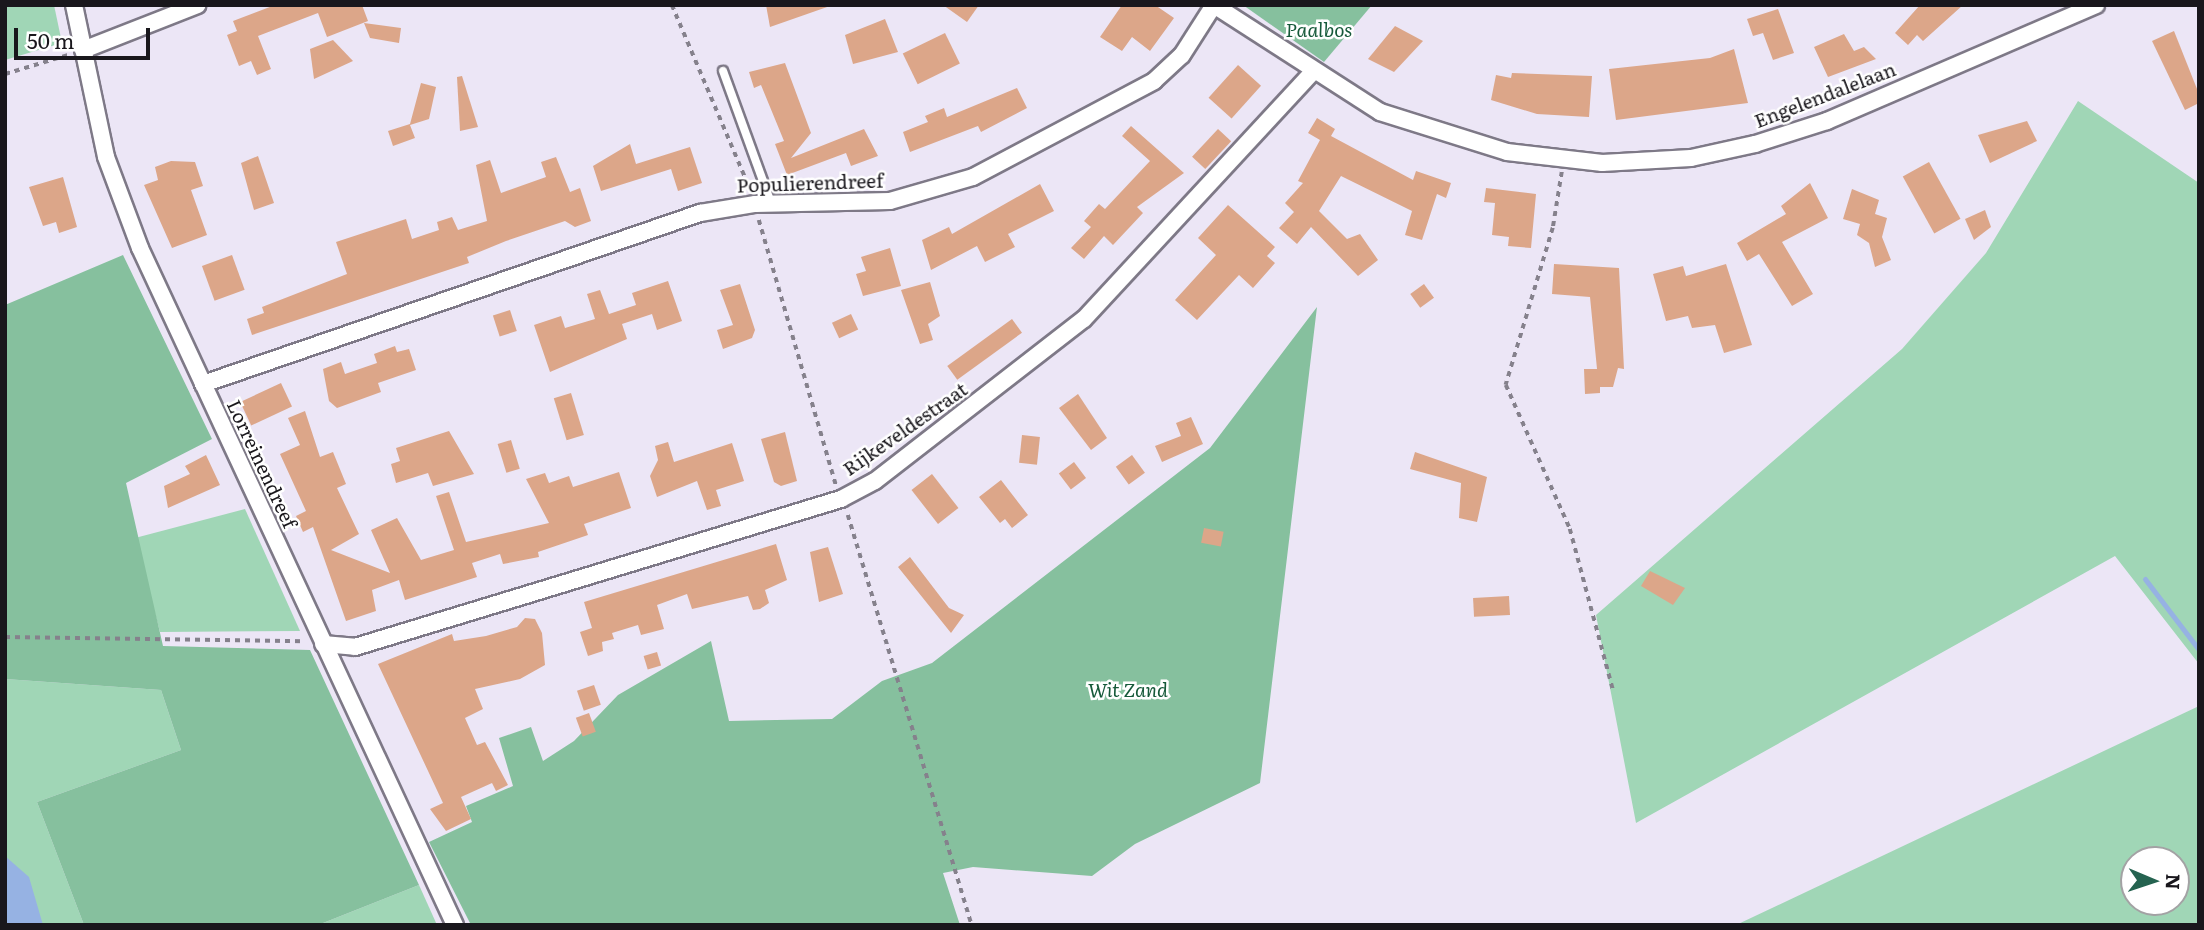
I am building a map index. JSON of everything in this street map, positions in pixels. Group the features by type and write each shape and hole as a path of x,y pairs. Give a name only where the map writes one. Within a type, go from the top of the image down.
{"street":[{"name":"Lorreinendreef","path":"74,5 106,158 203,384 455,925"},
{"path":"83,50 198,5"},
{"name":"Populierendreef","path":"203,384 700,213 763,203 890,201 973,177 1154,81 1182,55 1214,5"},
{"name":"Engelendalelaan","path":"1214,5 1380,112 1443,136 1564,159 1691,158 1755,144 1827,121 2096,5"},
{"name":"Rijkeveldestraat","path":"323,643 355,647 841,499 875,481 1084,319 1314,71"}],"lane":[{"path":"723,71 763,203"}],"path":[{"path":"672,5 763,203 841,499 972,925"},
{"path":"5,74 83,50"},
{"path":"1564,159 1553,228 1506,385 1570,529 1613,689"},
{"path":"5,637 323,643"}],"green space":[{"path":"5,5 54,5 62,43 5,60"},
{"name":"Paalbos","path":"1243,5 1372,5 1324,62"},
{"path":"2078,101 2199,183 2199,664 2115,556 1636,823 1596,615 1902,349 1986,253"},
{"path":"123,255 212,439 126,483 163,646 310,650 419,885 318,925 84,925 37,802 181,750 161,690 5,679 5,305"},
{"name":"Wit Zand","path":"1317,307 1260,783 1135,844 1092,876 973,867 943,873 960,925 471,925 429,842 472,822 466,806 513,786 499,738 531,727 543,761 574,741 618,695 711,641 729,721 832,719 882,681 932,663 1210,448"},
{"path":"245,509 300,631 160,632 135,538"},
{"path":"5,679 161,690 181,750 37,802 84,925 5,925"},
{"path":"2199,706 2199,925 1736,925"},
{"path":"419,885 437,925 318,925"}],"water":[{"path":"5,856 29,877 43,925 5,925"}],"building":[{"path":"275,5 362,5 368,21 327,37 318,13 258,36 271,69 257,75 251,61 239,66 227,35 237,31 233,21"},
{"path":"766,5 830,5 830,6 770,27"},
{"path":"943,5 979,5 967,22"},
{"path":"1122,5 1155,5 1174,18 1150,51 1132,37 1122,51 1100,37"},
{"path":"1920,5 1963,5 1923,41 1917,35 1908,45 1895,33"},
{"path":"1778,9 1794,53 1773,60 1763,33 1753,36 1747,19"},
{"path":"885,19 898,52 853,64 845,35"},
{"path":"364,23 401,28 399,43 370,38"},
{"path":"1395,26 1423,41 1394,72 1368,59"},
{"path":"2174,31 2199,94 2199,103 2185,110 2152,41"},
{"path":"945,33 960,64 918,84 903,54"},
{"path":"1844,34 1854,51 1864,47 1876,59 1828,77 1814,47"},
{"path":"333,40 353,61 314,79 310,49"},
{"path":"1734,49 1748,103 1616,120 1609,69 1710,58"},
{"path":"785,63 811,133 791,158 864,129 878,156 851,166 846,153 787,175 775,144 784,141 761,85 754,88 749,72"},
{"path":"1238,65 1261,86 1232,118 1209,98"},
{"path":"1512,73 1592,76 1589,117 1537,114 1491,100 1496,75 1511,78"},
{"path":"462,76 478,127 460,131 457,77"},
{"path":"421,83 436,87 429,119 410,125 415,138 393,146 388,131 410,124"},
{"path":"1017,88 1027,108 981,132 978,126 910,152 903,132 928,122 925,116 944,108 947,117"},
{"path":"1317,118 1335,129 1331,136 1413,180 1416,171 1451,183 1446,198 1437,194 1422,240 1405,235 1412,211 1341,176 1319,211 1347,239 1360,234 1378,260 1358,276 1311,227 1297,244 1279,228 1294,212 1285,203 1303,183 1298,181 1320,140 1308,133"},
{"path":"2027,121 2037,141 1990,163 1978,135"},
{"path":"1131,126 1184,173 1137,207 1143,213 1113,245 1104,236 1084,259 1071,248 1091,227 1084,221 1099,204 1105,209 1150,161 1122,136"},
{"path":"1218,129 1231,141 1205,169 1192,157"},
{"path":"630,144 636,164 690,147 702,183 678,191 671,169 601,191 593,166"},
{"path":"258,156 274,203 254,210 241,163"},
{"path":"556,157 570,192 580,188 591,221 575,227 565,221 467,257 469,263 252,335 247,319 264,313 262,307 347,274 336,242 406,219 412,239 439,230 437,222 452,217 458,230 487,221 476,165 490,160 501,193 546,177 541,162"},
{"path":"171,161 195,162 203,186 191,190 207,235 172,248 144,185 158,180 155,167"},
{"path":"1929,162 1961,219 1934,233 1903,177"},
{"path":"63,177 77,227 59,233 56,222 43,226 29,187"},
{"path":"1810,183 1828,218 1782,242 1813,294 1792,306 1759,254 1747,261 1737,243 1786,214 1781,206"},
{"path":"1040,184 1054,211 1008,234 1015,247 985,262 977,246 931,270 922,240 949,227 952,234"},
{"path":"1486,188 1536,194 1531,248 1508,246 1509,237 1492,235 1495,203 1484,202"},
{"path":"1852,189 1879,200 1875,214 1887,218 1882,237 1891,260 1875,267 1869,243 1857,235 1860,224 1843,219"},
{"path":"1228,205 1275,247 1267,256 1275,263 1253,288 1239,275 1197,320 1175,300 1216,255 1198,238"},
{"path":"1985,210 1991,227 1974,240 1965,219"},
{"path":"890,248 901,286 863,296 856,274 866,271 861,257"},
{"path":"232,255 245,290 215,301 202,266"},
{"path":"1554,264 1619,268 1624,369 1618,368 1613,387 1600,387 1600,393 1585,394 1584,369 1597,369 1590,297 1552,294"},
{"path":"1726,264 1752,345 1724,353 1715,325 1692,328 1688,316 1666,321 1653,274 1683,266 1686,276"},
{"path":"668,281 682,321 657,330 652,314 622,324 627,339 550,372 534,325 561,316 565,328 595,319 587,294 600,290 609,314 636,305 632,293"},
{"path":"930,282 940,316 928,324 933,340 920,344 901,290"},
{"path":"740,284 755,330 752,338 723,349 717,330 733,325 720,290"},
{"path":"1424,284 1434,298 1420,308 1410,294"},
{"path":"510,310 517,331 500,336 493,316"},
{"path":"851,314 858,329 839,338 832,323"},
{"path":"1012,319 1022,333 957,380 947,366"},
{"path":"395,346 397,352 409,349 416,370 378,383 381,392 337,408 329,401 323,369 341,362 345,374 377,363 374,354"},
{"path":"281,383 292,407 251,426 240,402"},
{"path":"571,393 584,435 567,440 554,398"},
{"path":"1078,394 1107,438 1091,450 1059,408"},
{"path":"305,411 320,457 333,452 346,484 337,488 359,534 331,550 390,573 371,530 397,518 421,560 454,550 436,496 449,492 466,542 549,523 526,479 545,473 549,483 569,476 573,487 619,472 631,508 584,524 588,535 538,552 539,557 503,564 500,554 472,563 477,577 405,600 399,580 372,590 376,611 346,621 313,527 303,532 296,516 306,511 280,454 300,445 288,418"},
{"path":"1191,417 1203,444 1162,462 1155,446 1181,436 1176,423"},
{"path":"449,431 474,474 433,486 428,473 396,483 391,464 400,461 396,448"},
{"path":"785,432 797,481 781,486 774,482 761,439"},
{"path":"1022,435 1040,437 1037,465 1019,463"},
{"path":"511,440 520,469 506,473 498,444"},
{"path":"668,442 674,462 732,443 744,481 716,490 721,506 707,510 697,481 657,497 650,476 658,460 655,446"},
{"path":"1415,452 1487,477 1477,522 1459,518 1461,483 1410,469"},
{"path":"206,455 220,485 168,508 164,486 190,474 185,466"},
{"path":"1132,455 1145,473 1129,485 1116,467"},
{"path":"1074,462 1086,478 1071,489 1059,473"},
{"path":"932,474 958,508 938,524 912,490"},
{"path":"1001,480 1028,515 1012,528 1005,519 1000,523 979,497"},
{"path":"1204,528 1224,532 1221,547 1201,543"},
{"path":"776,544 787,580 765,590 769,603 760,609 753,610 748,596 692,609 687,594 657,605 664,629 641,635 638,625 612,633 614,639 602,642 603,651 588,656 580,632 592,628 584,602"},
{"path":"828,547 843,594 819,602 810,552"},
{"path":"910,557 949,608 964,615 951,633 898,567"},
{"path":"1650,571 1685,588 1673,605 1641,586"},
{"path":"1509,596 1510,615 1474,617 1473,598"},
{"path":"525,618 535,619 542,633 545,665 520,679 475,689 483,709 465,718 477,745 485,742 508,785 496,791 492,783 461,797 471,819 446,831 430,809 443,803 378,664 452,634 454,641 486,636 517,627"},
{"path":"657,652 661,665 648,669 644,656"},
{"path":"594,685 601,705 584,711 577,691"},
{"path":"589,713 596,732 583,737 576,718"}],"waterway":[{"path":"2145,579 2199,650"}]}
